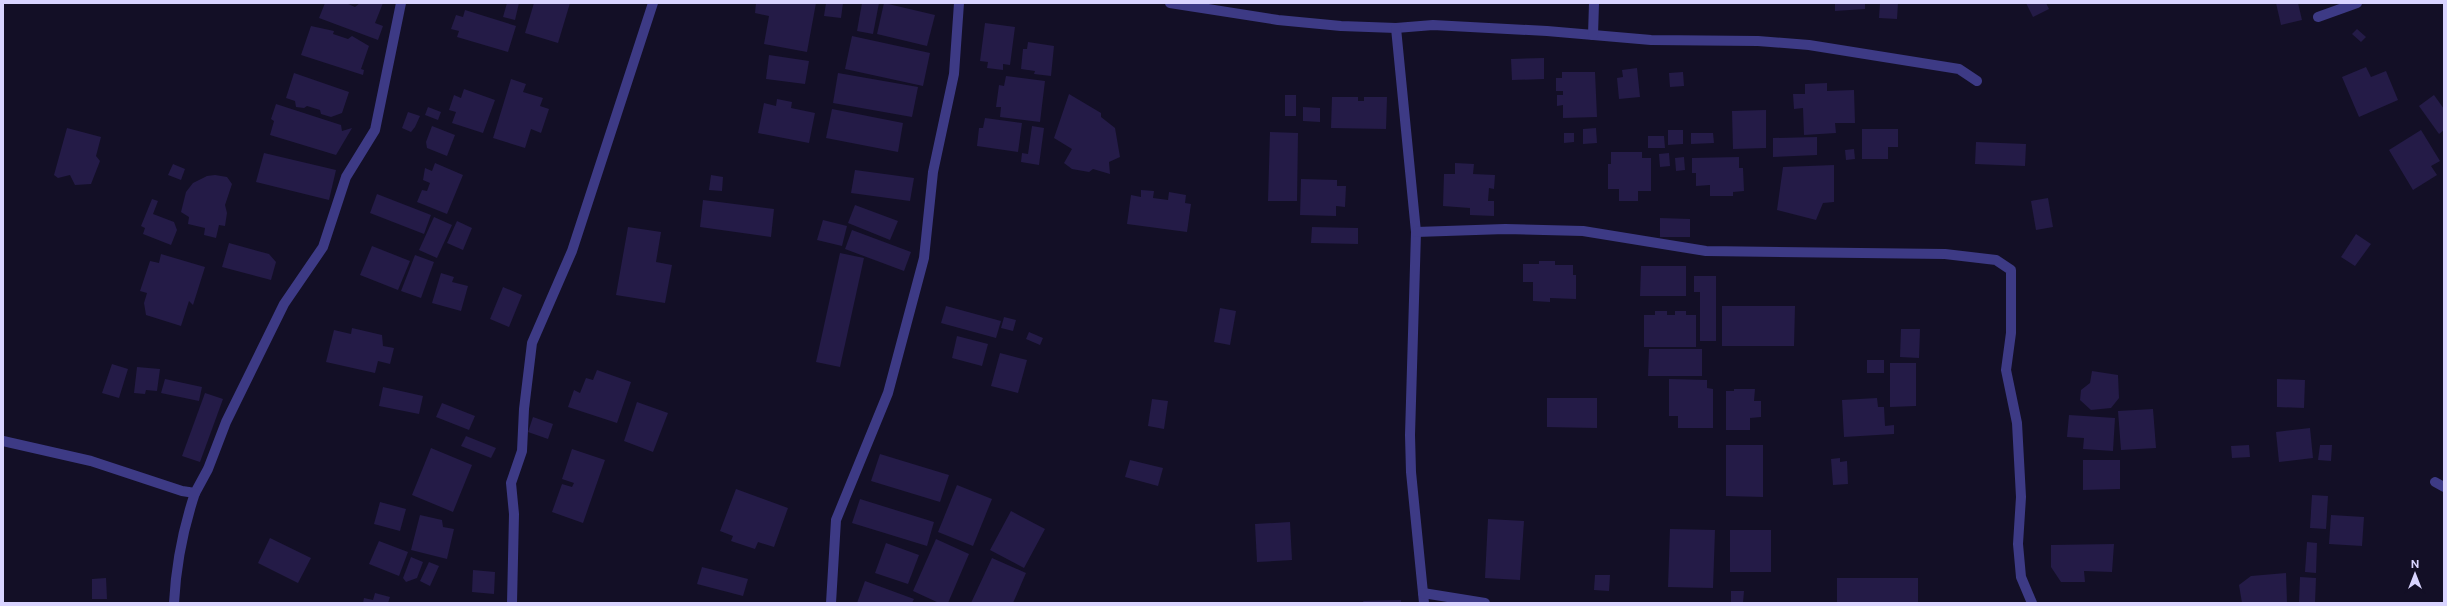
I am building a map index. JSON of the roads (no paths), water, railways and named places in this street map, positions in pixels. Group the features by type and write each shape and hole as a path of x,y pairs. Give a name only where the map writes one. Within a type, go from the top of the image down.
{"street":[{"path":"174,603 176,565 185,524 195,493 208,469 226,422 284,304 323,247 346,177 375,130 400,3"},
{"path":"512,603 514,514 511,483 522,451 524,409 532,343 572,250 653,3"},
{"path":"831,603 836,520 888,393 924,258 933,172 954,74 959,3"},
{"path":"1172,3 1278,20 1341,26 1396,28 1433,25 1651,40 1758,41 1809,45 1959,69 1978,81"},
{"path":"1593,35 1594,3"},
{"path":"2318,17 2357,3"},
{"path":"1396,28 1416,232 1410,434 1411,472 1423,598 1485,603"},
{"path":"1416,232 1506,229 1583,230 1706,250 1945,254 1996,260 2011,270 2011,333 2006,370 2017,423 2021,496 2018,544 2021,577 2032,603"},
{"path":"3,441 91,461 182,491 195,493"},
{"path":"2435,482 2444,487"}]}
